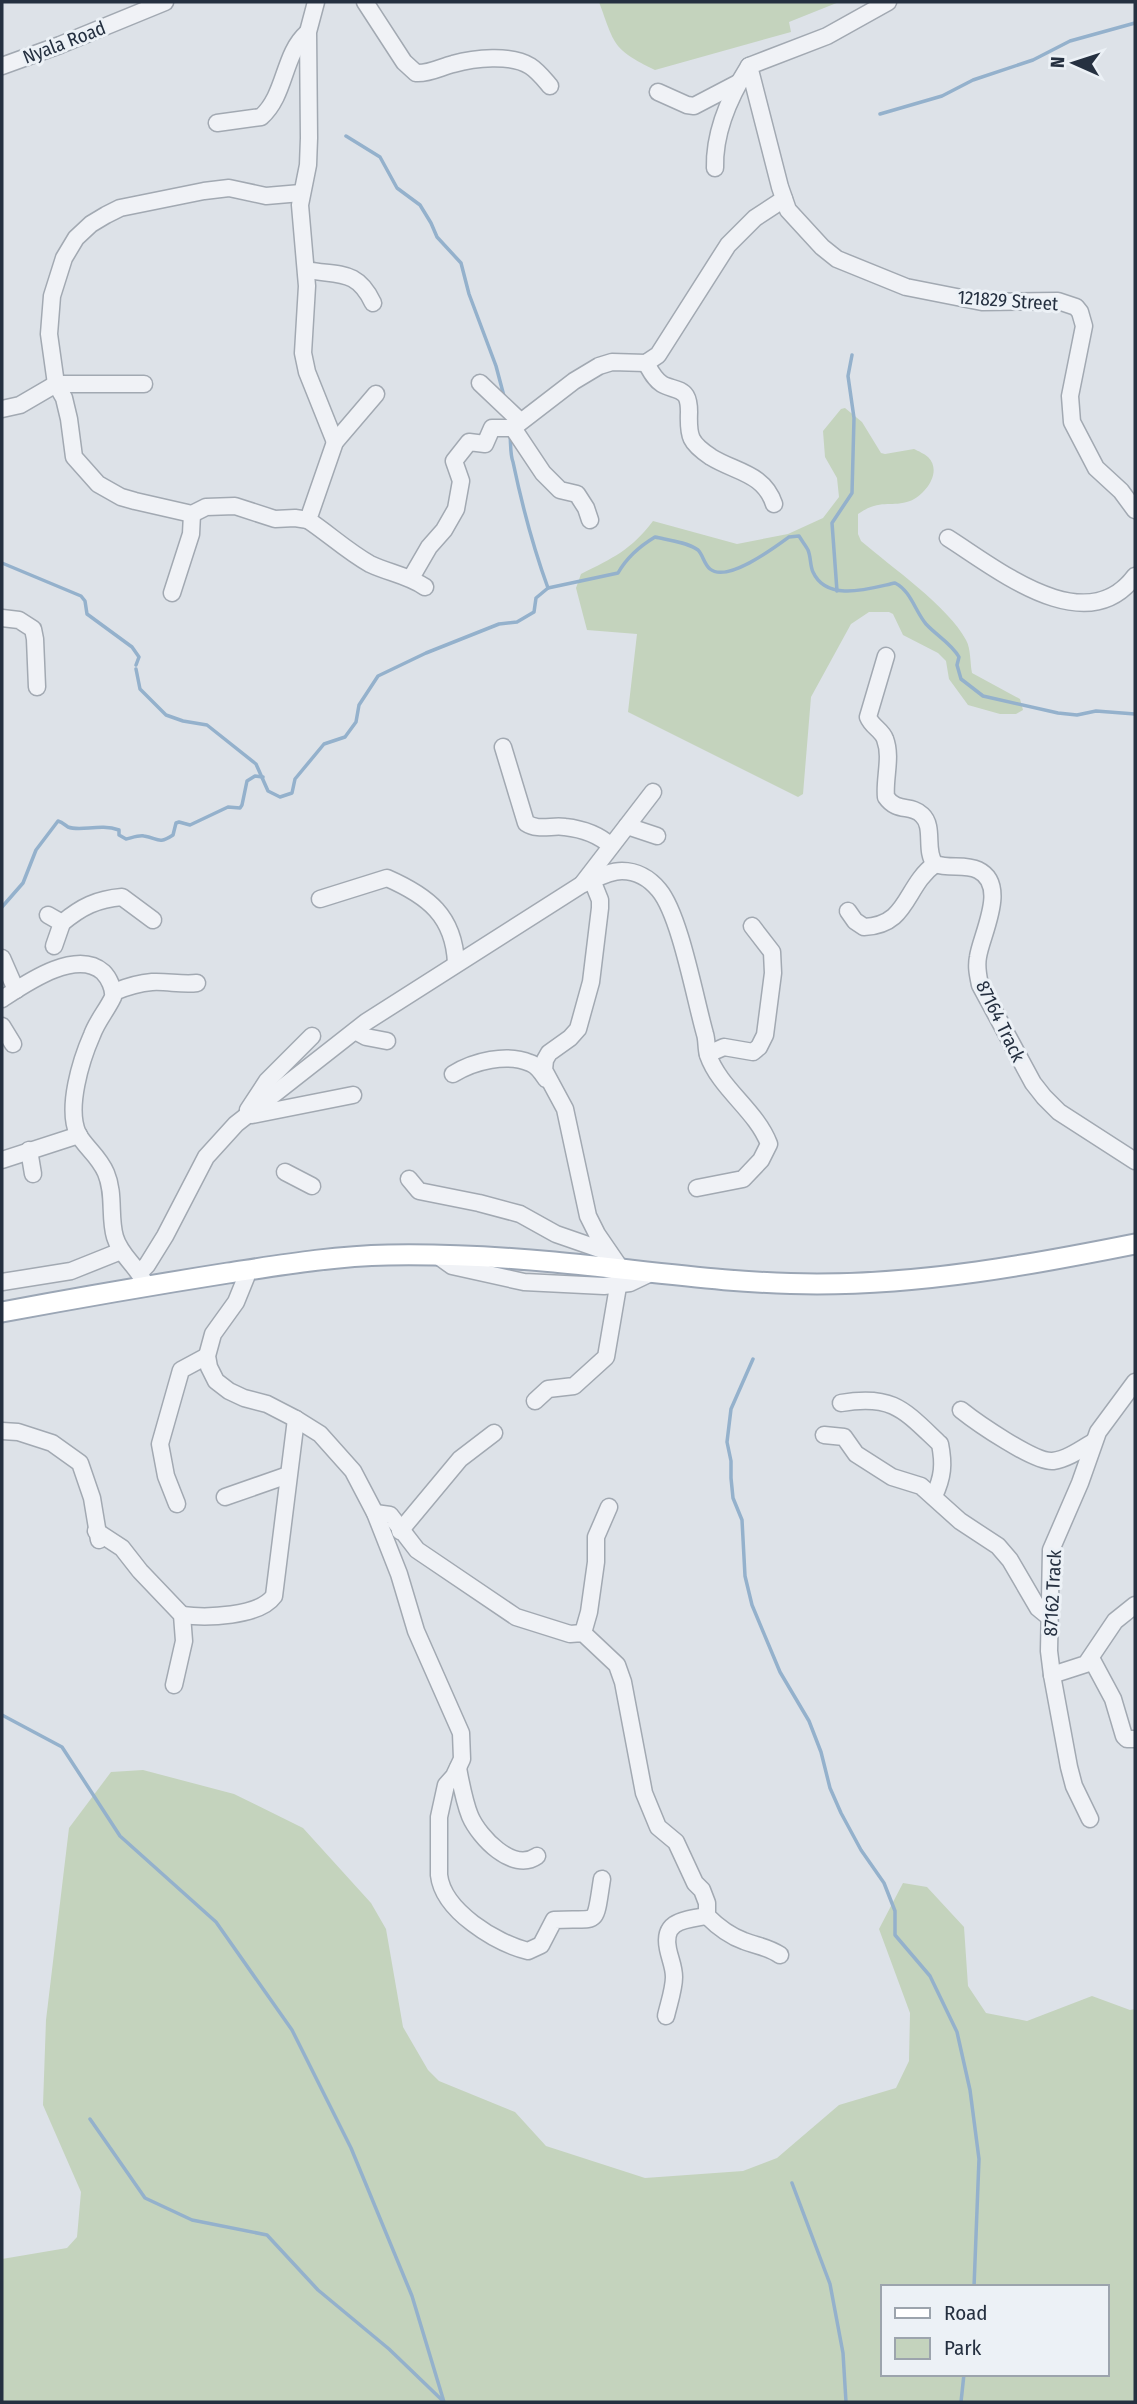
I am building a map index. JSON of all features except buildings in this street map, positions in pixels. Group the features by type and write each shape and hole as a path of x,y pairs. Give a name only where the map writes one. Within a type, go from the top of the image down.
{"main road":[{"path":"2,1312 143,1279 386,1255 554,1262 620,1277 651,1273 752,1282 892,1283 995,1270 1135,1244"}],"street":[{"name":"Nyala Road","path":"2,66 165,2"},
{"path":"316,2 308,32 308,151 301,193 301,225 307,270 303,353 307,372 335,442"},
{"path":"365,2 404,62 415,73 464,61 503,59 530,65 550,86"},
{"path":"715,168 715,152 720,131 738,83 749,66 827,36 888,2"},
{"path":"217,123 261,117 267,112 282,85 300,41 308,32"},
{"name":"121829 Street","path":"749,66 789,210 801,226 837,259 905,287 982,302 1058,301 1076,307 1083,319 1083,334 1070,396 1072,422 1096,468 1121,491 1135,510"},
{"path":"658,92 687,106 694,106 738,83"},
{"path":"301,193 266,195 229,188 204,191 120,208 91,224 76,238 64,258 52,296 49,334 57,384 67,409 74,457 90,477 121,497 192,514 206,508 235,506 275,519 295,517 308,520 347,550 373,565 418,582 429,547 444,530 456,509 461,481 454,461 469,442 485,444 492,428 512,423 599,366 612,362 646,363 664,348 727,245 755,218 784,199"},
{"path":"307,270 335,273 355,279 362,284 373,303"},
{"path":"646,363 657,380 686,396 689,405 688,432 694,443 714,459 755,478 765,487 774,504"},
{"path":"480,383 499,401 543,473 560,490 577,494 590,520"},
{"path":"2,409 20,405 57,384 144,384"},
{"path":"308,520 335,442 376,394"},
{"path":"172,593 191,534 192,514"},
{"path":"948,538 1013,580 1041,593 1079,604 1113,596 1135,576"},
{"path":"2,618 26,622 33,629 37,687"},
{"path":"848,911 855,921 864,927 885,924 900,911 918,880 935,864 931,860 927,826 922,815 916,811 898,808 886,797 886,742 868,717 886,656"},
{"path":"503,747 526,823 531,826 563,826 593,833 611,846"},
{"path":"587,883 611,846 653,792"},
{"path":"627,826 657,836"},
{"name":"87164 Track","path":"935,864 978,870 991,883 992,908 978,958 978,974 981,985 1032,1083 1059,1112 1135,1161"},
{"path":"143,1279 147,1265 206,1157 226,1132 355,1031 456,963 587,883 609,873 634,873 660,891 674,920 706,1035 708,1054 718,1073 769,1144 761,1160 743,1179 697,1188"},
{"path":"320,899 387,878 397,882 423,897 437,909 452,934 456,963"},
{"path":"535,1401 548,1389 570,1387 579,1382 603,1361 608,1348 620,1277 588,1216 565,1109 544,1070 549,1053 578,1029 591,982 600,908 598,895 587,883"},
{"path":"54,946 55,919 104,898 122,897 153,920"},
{"path":"708,1054 724,1047 753,1052 765,1035 774,973 772,952 752,926"},
{"path":"2,958 9,994 46,972 62,966 91,967 102,971 114,992 93,1033 75,1093 74,1113 79,1135 100,1161 108,1179 114,1231 121,1251 143,1279"},
{"path":"114,992 127,986 154,982 197,984"},
{"path":"2,1026 13,1044"},
{"path":"355,1031 366,1037 387,1041"},
{"path":"246,1116 267,1082 312,1036"},
{"path":"453,1074 467,1065 510,1058 533,1063 548,1080"},
{"path":"246,1116 354,1095"},
{"path":"2,1160 79,1135"},
{"path":"29,1150 33,1174"},
{"path":"285,1172 312,1186"},
{"path":"409,1179 419,1191 520,1214 556,1234 608,1252"},
{"path":"2,1282 71,1270 121,1251"},
{"path":"249,1270 236,1302 214,1334 207,1356 211,1374 229,1391 267,1404 320,1434 353,1471 374,1513 399,1574 416,1631 461,1734 462,1759 446,1785 439,1817 440,1884 452,1903 492,1939 528,1951 541,1945 554,1920 586,1921 592,1918 597,1912 602,1879"},
{"path":"177,1504 166,1476 160,1444 181,1370 207,1356"},
{"name":"87162 Track","path":"1090,1819 1074,1786 1052,1675 1049,1651 1051,1550 1080,1483 1093,1443 1109,1414 1135,1382"},
{"path":"841,1403 876,1399 908,1416 940,1444 942,1480 934,1496"},
{"path":"961,1410 980,1426 1046,1461 1069,1457 1093,1443"},
{"path":"182,1615 209,1618 242,1612 271,1600 276,1589 296,1419"},
{"path":"2,1431 37,1437 52,1443 80,1463 92,1498 98,1539 116,1543 131,1556 140,1571 182,1615 184,1641 174,1685"},
{"path":"400,1531 460,1459 494,1433"},
{"path":"824,1435 844,1437 856,1454 892,1477 916,1483 960,1521 998,1546 1010,1560 1038,1608 1049,1618"},
{"path":"225,1497 288,1475"},
{"path":"583,1633 589,1612 596,1562 596,1537 609,1507"},
{"path":"374,1513 390,1515 417,1550 516,1617 570,1634 583,1633 617,1665 644,1793 658,1827 676,1842 695,1883 702,1890 707,1903 707,1916 738,1938 766,1947 780,1955"},
{"path":"1052,1675 1080,1667 1091,1658 1115,1621 1135,1605"},
{"path":"1091,1658 1109,1690 1124,1736 1127,1739 1135,1739"},
{"path":"458,1768 471,1818 481,1835 516,1860 530,1861 537,1856"},
{"path":"666,2015 674,1978 668,1949 668,1933 671,1926 680,1921 707,1916"}],"green space":[{"path":"599,2 839,2 789,22 791,32 655,70 630,57 617,44"},
{"path":"845,408 862,422 881,453 914,449 928,457 934,469 930,482 916,498 903,503 873,506 858,514 858,534 861,541 933,601 958,627 968,644 972,673 1020,699 1023,710 1016,714 1000,714 968,705 949,679 946,661 938,653 903,635 893,614 869,612 851,624 811,697 803,794 798,797 628,712 637,634 587,630 576,588 581,574 621,552 653,521 737,544 788,534 823,518 839,497 837,478 825,457 823,431 841,409"},
{"path":"143,1770 234,1794 303,1828 371,1903 386,1929 403,2027 428,2070 439,2081 515,2112 546,2146 645,2178 743,2171 777,2158 839,2105 896,2088 909,2061 910,2013 879,1929 903,1883 927,1887 964,1927 968,1986 986,2013 1027,2021 1092,1996 1130,2010 1135,2009 1135,2402 2,2402 2,2259 67,2248 77,2237 81,2192 43,2105 46,2020 69,1828 111,1772"}],"waterway":[{"path":"880,114 942,96 973,80 1033,60 1070,41 1135,23"},
{"path":"346,136 380,157 397,188 420,205 437,237 461,263 505,400"},
{"path":"837,591 832,523 852,493 854,418 848,376 852,355"},
{"path":"510,435 511,456 524,510 548,588"},
{"path":"136,669 140,689 166,715 207,725 256,764 268,791 280,797 292,793 295,779 324,744 345,737 356,722 359,705 378,676 426,653 499,624 517,622 534,612 536,598 548,588 618,573 634,552 655,537 694,547 708,567 718,572 739,568 789,537 799,536 808,550 813,572 828,588 850,591 895,583 900,587 909,596 926,624 959,657 957,665 961,679 983,696 1058,713 1077,715 1096,711 1135,714"},
{"path":"2,563 81,596 85,601 87,614 132,647 139,657 136,665"},
{"path":"2,907 23,883 36,850 58,821 79,829 112,828 119,830 119,835 126,839 142,836 164,840 173,835 176,823 190,825 228,807 240,808 247,781 255,776 263,777"},
{"path":"753,1359 731,1409 727,1442 733,1498 742,1520 745,1576 752,1605 780,1672 809,1721 821,1752 830,1788 841,1813 861,1850 884,1883 895,1911 895,1935 930,1976 957,2032 970,2090 979,2159 974,2285"},
{"path":"2,1715 62,1747 120,1836 216,1922 292,2030 351,2148 412,2296 444,2402"},
{"path":"90,2119 145,2198 192,2220 267,2235 318,2290 389,2349 443,2401"},
{"path":"792,2183 830,2284 843,2353 846,2402"},
{"path":"961,2402 964,2376"}]}
